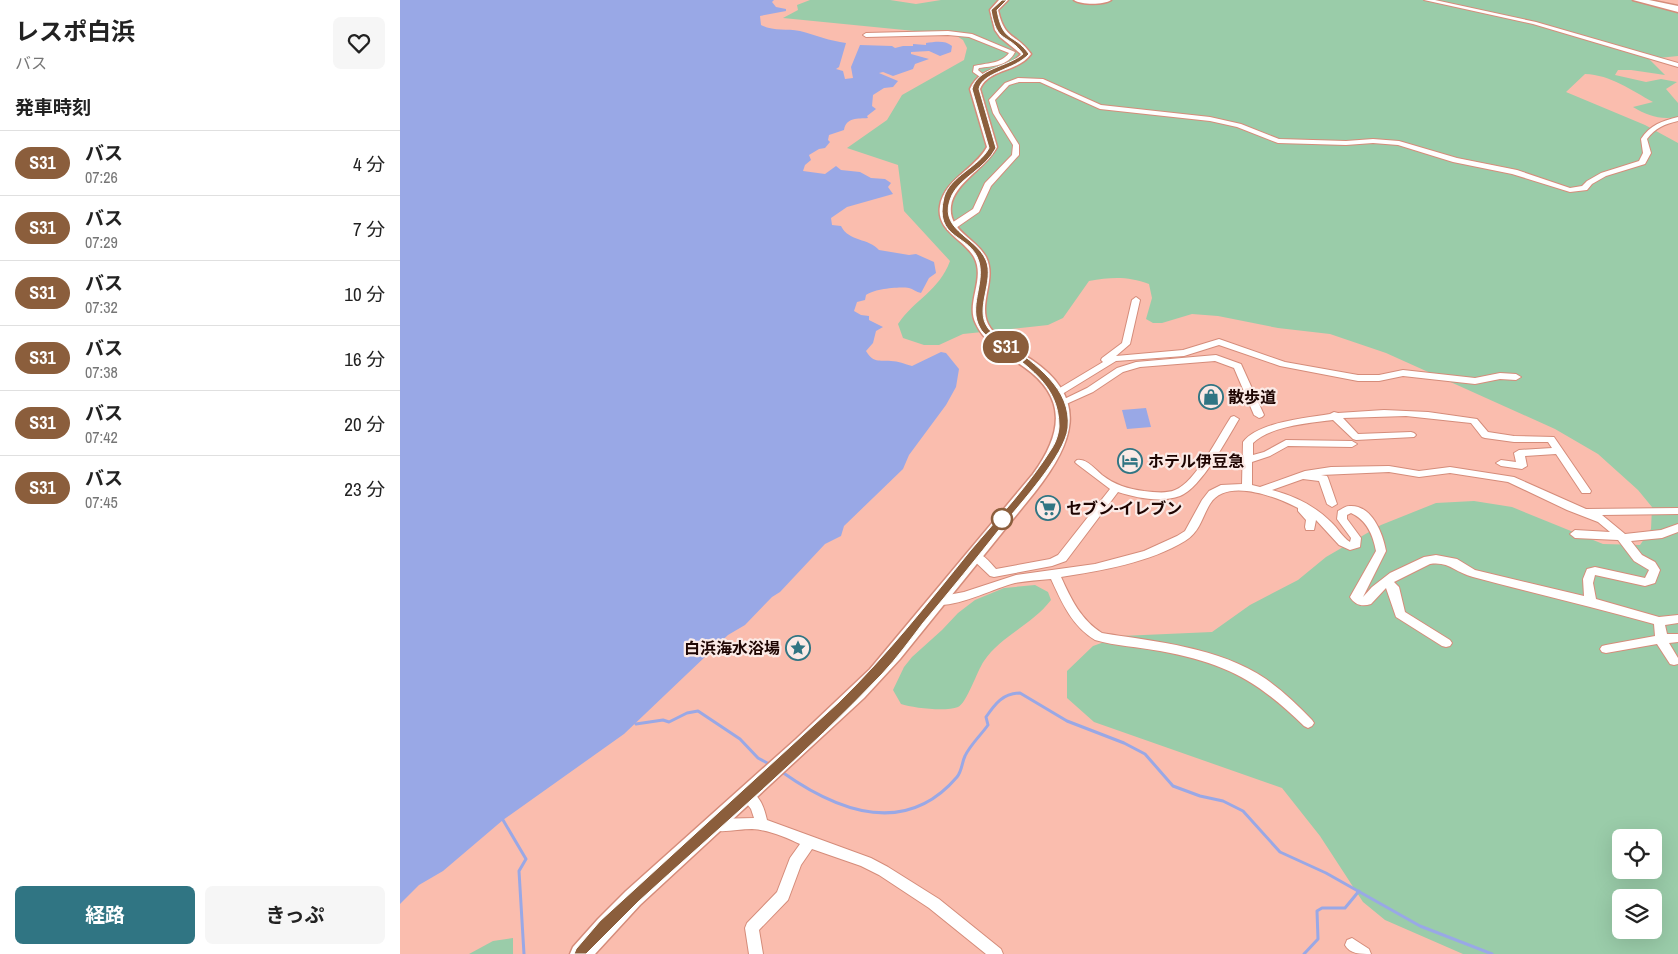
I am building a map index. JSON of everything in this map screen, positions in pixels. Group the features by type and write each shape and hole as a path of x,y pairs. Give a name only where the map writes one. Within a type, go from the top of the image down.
{"highway":[{"path":"581,954 622,909 787,758 875,674 1042,470 1058,446 1064,428 1059,398 1045,376 984,329 979,314 984,279 983,260 971,245 950,228 945,214 949,195 957,184 987,159 992,148 975,89 977,82 983,77 1017,63 1026,54 1020,46 1005,38 997,27 994,10 1004,0"},
{"path":"1078,0 1107,0"},
{"path":"1637,0 1678,9"}],"street":[{"path":"1427,0 1534,22 1678,65"},
{"path":"866,35 962,34 990,42 1012,52 1008,59 1002,62 976,67 975,71 983,77"},
{"path":"950,228 969,217 976,210 988,185 1015,155 1016,145 996,113 992,100 999,90 1018,80 1048,82 1100,107 1166,112 1210,119 1238,125 1278,141 1346,143 1373,141 1399,143 1456,160 1514,172 1570,190 1584,188 1588,182 1642,162 1647,153 1644,139 1647,134 1661,123 1678,119"},
{"path":"1059,398 1100,366 1111,354 1126,344 1136,300"},
{"path":"1100,366 1119,358 1184,352 1219,342 1277,363 1358,378 1379,378 1403,373 1479,381 1500,376 1516,377"},
{"path":"1059,398 1090,390 1120,370 1139,364 1216,358 1238,366 1260,415"},
{"path":"1247,488 1248,442 1255,436 1278,427 1334,415 1408,412 1474,421 1485,435 1514,439 1551,439 1586,491"},
{"path":"1334,415 1356,437 1411,435"},
{"path":"1080,462 1116,488 1163,497 1183,490 1214,451 1234,419"},
{"path":"1248,460 1267,454 1286,443 1352,444"},
{"path":"1501,463 1522,466 1519,453 1560,451"},
{"path":"1259,491 1303,476 1331,470 1390,469 1419,474 1450,470 1510,480 1602,520 1622,537 1638,558 1651,565 1655,570 1651,580 1633,580 1596,571 1591,572 1588,576 1591,602"},
{"path":"1303,476 1323,478 1332,504"},
{"path":"936,601 964,597 1013,579 1121,562 1181,539 1190,534 1196,525 1202,505 1226,487 1247,488 1307,506 1330,526 1344,545 1356,544 1356,538 1342,518 1342,513 1350,509 1362,513 1373,528 1381,552 1357,599 1367,601 1386,582 1428,560 1446,560 1472,573 1659,621 1678,619"},
{"path":"973,555 994,573 1052,562 1062,558 1116,488"},
{"path":"1296,502 1311,519 1310,527"},
{"path":"1583,512 1678,511"},
{"path":"1575,534 1622,537 1662,534 1678,528"},
{"path":"1054,574 1068,603 1089,632 1099,637 1190,652 1226,663 1254,677 1286,699 1308,723"},
{"path":"1386,582 1393,587 1400,614 1446,643"},
{"path":"1659,621 1661,639 1674,660"},
{"path":"1606,649 1661,639 1678,638"},
{"path":"746,795 757,806 762,825"},
{"path":"713,825 726,827 742,824 762,825 782,829 810,842 864,862 891,875 956,920 996,954"},
{"path":"756,954 752,928 783,896 795,862 810,842"},
{"path":"1352,945 1364,954"}],"green space":[{"path":"810,0 890,0 916,4 941,0 1647,0 1678,7 1678,56 1649,59 1665,75 1618,70 1615,75 1646,82 1661,79 1677,82 1666,89 1678,103 1678,117 1660,118 1633,107 1653,102 1604,77 1585,74 1566,92 1645,125 1678,143 1678,954 1463,954 1385,920 1363,902 1320,836 1282,788 1094,722 1067,698 1067,671 1093,646 1121,636 1212,632 1250,605 1298,580 1326,557 1381,525 1436,503 1474,501 1512,507 1603,544 1640,545 1651,529 1652,507 1638,490 1598,454 1555,429 1386,353 1330,334 1278,328 1218,316 1192,314 1162,323 1153,323 1146,319 1152,298 1149,284 1127,278 1089,281 1063,318 1048,325 963,334 939,345 924,345 903,338 898,324 940,280 950,261 904,211 898,165 847,148 887,120 902,95 964,60 967,48 963,40 955,35 783,18 798,10 797,5"},
{"path":"1035,585 1048,592 1051,600 1035,617 991,652 981,666 965,700 958,707 938,709 901,704 893,690 904,667 958,613 975,600 1004,588"},
{"path":"513,938 513,954 469,954 493,941"}],"water":[{"path":"400,0 774,0 772,2 776,7 786,9 786,11 760,16 761,25 800,31 846,43 839,67 836,69 843,71 845,79 853,78 851,67 860,45 892,46 895,48 913,46 913,44 926,45 926,43 936,42 949,44 952,46 951,52 940,56 929,51 911,52 911,54 929,59 915,64 913,69 893,76 883,72 879,73 898,81 893,87 884,88 873,95 872,106 876,109 867,116 868,118 850,121 844,130 829,135 828,140 830,142 825,148 809,155 811,160 805,165 803,171 825,174 836,166 841,170 860,172 871,178 885,179 891,183 888,187 893,194 847,207 831,218 832,225 841,226 849,235 870,243 879,250 909,255 916,254 934,262 936,273 929,278 921,293 909,288 887,288 869,293 866,295 865,300 857,302 854,311 861,315 869,316 869,320 883,327 876,331 873,343 866,351 869,355 877,360 912,366 941,352 946,353 959,369 956,387 946,405 909,455 903,469 844,526 841,536 825,544 780,592 772,597 745,625 728,635 624,734 503,820 443,871 419,885 400,904"},
{"path":"1146,408 1151,427 1127,429 1122,410"}],"waterway":[{"path":"782,772 825,798 848,807 871,812 893,813 915,807 937,796 957,777 967,752 988,725 986,717 1004,697 1020,693 1067,721 1124,743 1145,754 1173,786 1200,796 1223,801 1243,811 1280,852 1326,873 1359,891"},
{"path":"636,724 663,720 669,722 687,713 698,711 740,739 758,758 771,765"},
{"path":"503,820 526,859 519,871 524,954"},
{"path":"1304,954 1318,939 1317,911 1322,908 1345,908 1359,891"},
{"path":"1359,891 1420,926 1492,954"}],"bus line":[{"name":"S31","path":"581,954 633,898 844,706 880,669 1026,490 1058,446 1064,428 1062,403 1045,376 984,329 979,314 985,269 983,260 971,245 950,228 945,214 945,205 949,195 957,184 987,159 992,148 975,89 977,82 986,74 1017,63 1026,54 1020,46 1005,38 997,27 994,10 1004,0"}],"place":[{"name":"散歩道","path":"1211,397"},
{"name":"ホテル伊豆急","path":"1130,461"},
{"name":"セブン-イレブン","path":"1048,508"},
{"name":"白浜海水浴場","path":"798,648"}]}
